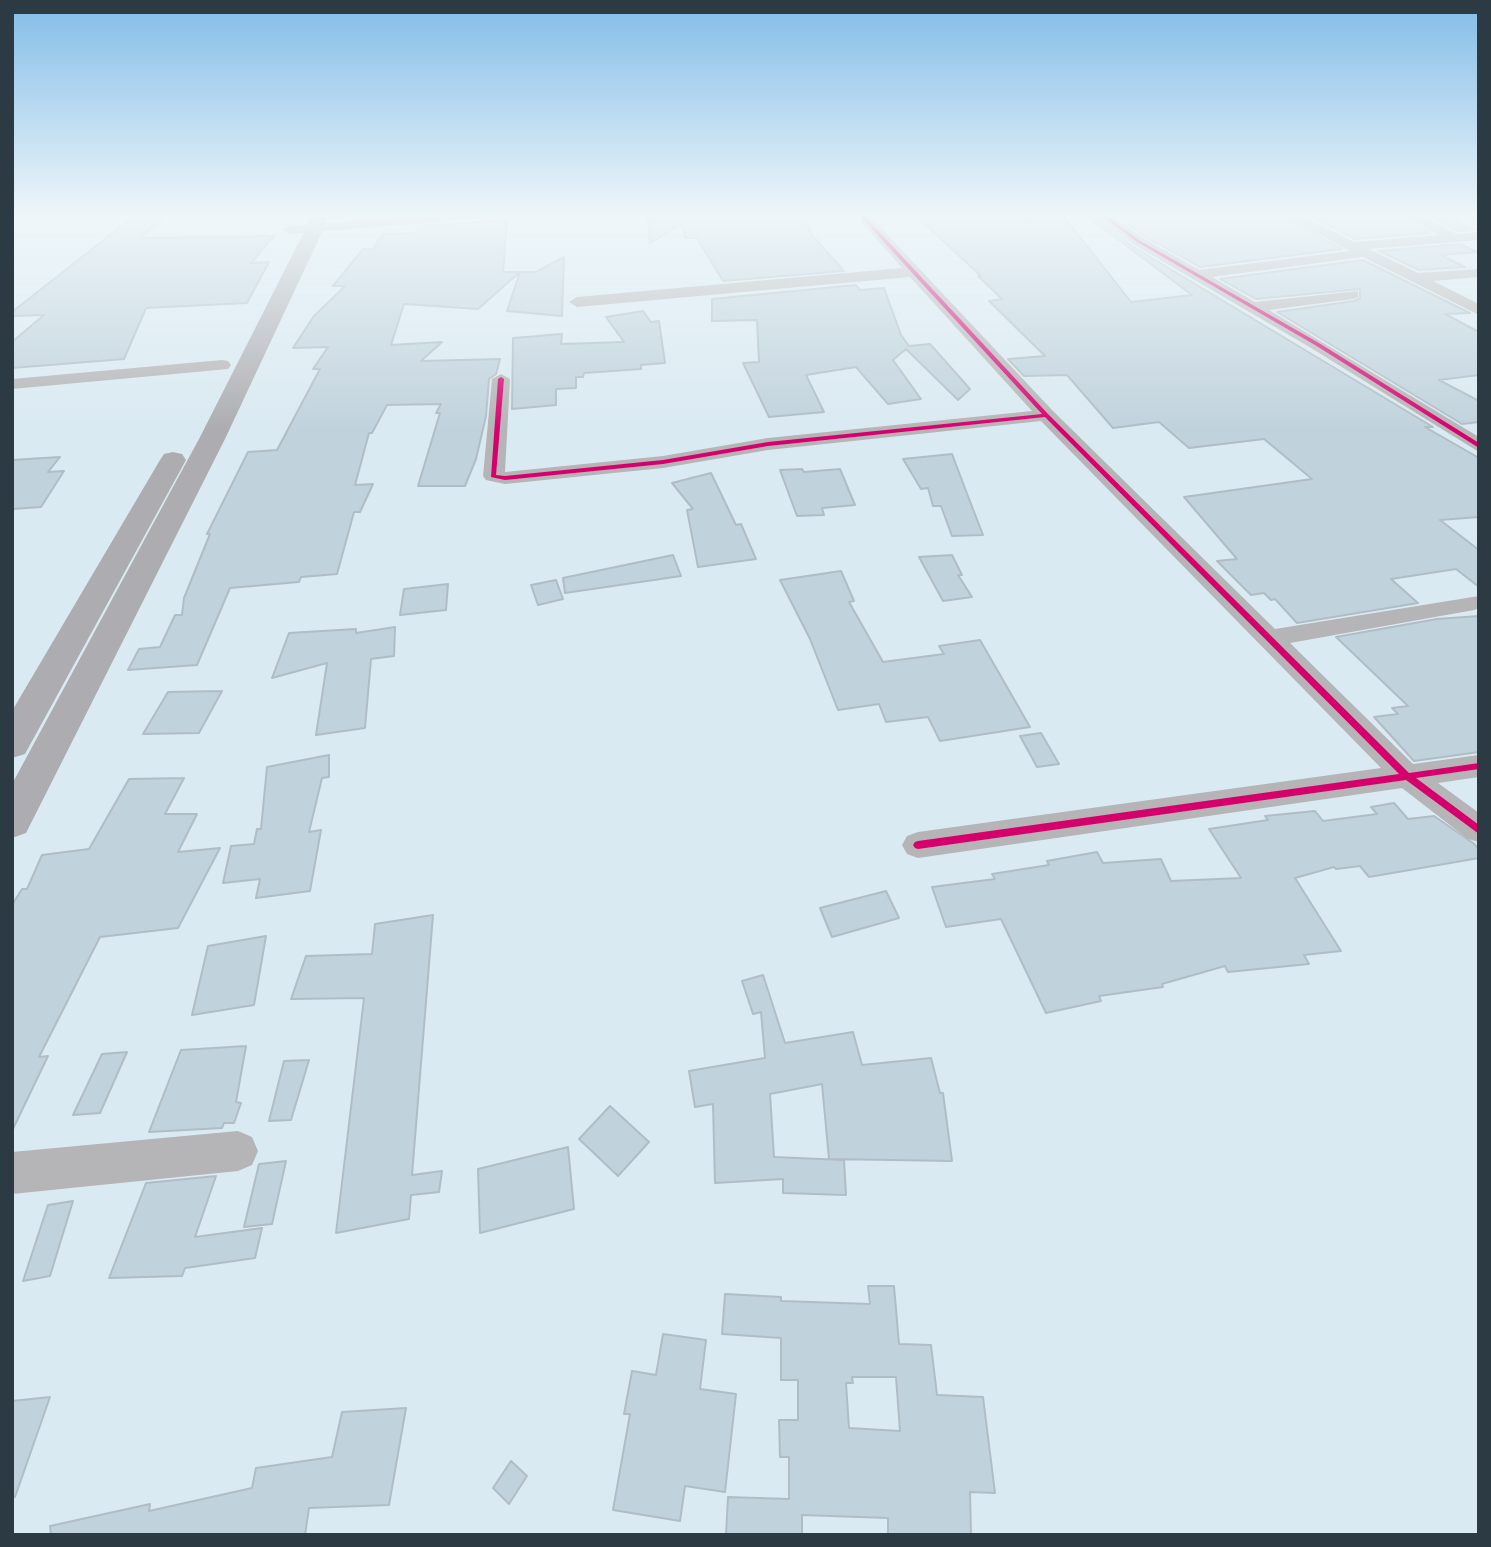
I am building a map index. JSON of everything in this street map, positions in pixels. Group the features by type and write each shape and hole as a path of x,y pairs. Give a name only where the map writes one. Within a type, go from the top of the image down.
{"main road":[{"path":"12,744 267,285"},
{"path":"12,822 180,500 275,285"},
{"path":"148,503 180,500"}],"street":[{"path":"577,302 765,285"},
{"path":"925,285 1046,415 1406,775 1479,830"},
{"path":"1215,285 1474,440"},
{"path":"1430,285 1479,310"},
{"path":"1252,307 1353,294"},
{"path":"12,384 222,365"},
{"path":"501,379 493,476 505,478 663,462 768,444 1046,415"},
{"path":"1269,638 1474,601"},
{"path":"918,845 1479,766"},
{"path":"12,1173 238,1151"}],"building":[{"path":"46,285 257,285 247,303 146,308 124,359 12,368 12,342 44,315 12,316 12,312"},
{"path":"505,285 478,309 404,304 391,345 442,342 421,361 500,359 496,374 489,379 486,416 476,459 465,486 418,486 440,413 436,413 441,404 387,405 372,433 369,433 355,485 373,484 360,512 354,512 337,574 301,577 299,582 230,588 197,665 128,670 139,649 160,647 175,615 182,615 184,598 210,534 207,534 248,452 277,450 320,369 313,369 328,347 293,348 314,316 345,286 333,286"},
{"path":"516,285 563,285 562,316 507,311"},
{"path":"854,285 860,290 884,288 901,335 909,346 930,344 970,389 958,400 906,349 893,360 921,399 888,404 856,367 806,375 824,412 769,417 743,363 759,362 757,320 712,321 712,299"},
{"path":"988,285 1118,285 1131,302 1192,295 1179,285 1197,285 1433,427 1425,427 1479,458 1479,517 1440,520 1479,550 1479,587 1456,569 1391,579 1418,603 1297,623 1275,599 1271,600 1264,593 1251,595 1217,561 1237,559 1184,497 1312,479 1264,439 1189,448 1159,422 1113,428 1067,375 1024,376 1008,359 1045,356 989,301 1002,299"},
{"path":"1231,285 1414,285 1470,313 1445,314 1479,332 1479,375 1439,380 1479,401 1479,422 1462,424 1277,312 1354,301 1360,298 1360,289 1256,299"},
{"path":"643,311 651,322 659,321 665,363 641,365 641,369 584,373 583,377 576,377 576,388 556,389 556,405 512,409 513,338 562,334 561,344 624,342 606,317"},
{"path":"952,454 983,535 952,536 941,506 933,506 928,488 921,489 903,459"},
{"path":"60,457 48,472 64,471 41,507 12,509 12,460"},
{"path":"802,469 804,472 840,469 855,505 822,508 824,515 797,516 780,470"},
{"path":"711,473 736,525 741,524 756,559 698,567 687,510 693,509 672,483"},
{"path":"673,555 681,576 565,593 563,578"},
{"path":"952,555 962,575 958,575 972,597 943,601 919,557"},
{"path":"841,571 854,601 849,602 883,662 944,654 939,646 980,640 1030,727 940,741 928,717 886,722 879,704 838,710 810,639 780,580"},
{"path":"556,580 563,599 538,605 531,585"},
{"path":"448,584 446,610 400,615 404,589"},
{"path":"1479,616 1479,752 1414,761 1374,717 1398,714 1392,708 1408,706 1336,637 1437,619"},
{"path":"395,627 394,656 371,659 365,728 316,735 327,663 272,678 289,633 356,629 356,633"},
{"path":"222,691 199,733 143,734 168,692"},
{"path":"1041,733 1059,764 1037,767 1020,736"},
{"path":"329,755 329,777 322,778 309,832 321,830 310,891 256,898 260,879 223,883 231,846 254,844 257,829 261,829 267,767"},
{"path":"184,778 165,814 197,814 178,852 220,848 178,928 100,937 39,1057 48,1056 12,1131 12,905 22,889 27,889 42,855 89,849 129,779"},
{"path":"1394,803 1408,819 1434,816 1473,843 1479,849 1479,858 1369,877 1360,866 1334,867 1295,878 1341,951 1304,955 1309,964 1228,972 1225,966 1162,984 1163,987 1099,996 1101,1001 1046,1013 1001,919 946,927 932,887 995,879 992,874 1049,865 1047,861 1097,852 1103,863 1161,859 1171,881 1241,878 1209,829 1268,820 1265,816 1315,811 1323,821 1377,814 1371,807"},
{"path":"886,891 899,918 832,937 820,908"},
{"path":"433,915 412,1175 442,1171 439,1192 411,1195 409,1219 336,1233 364,998 291,999 306,956 372,954 375,924"},
{"path":"266,936 254,1005 192,1015 208,946"},
{"path":"763,975 785,1043 853,1032 862,1065 931,1058 940,1093 943,1093 952,1161 829,1159 822,1084 770,1094 774,1157 844,1160 846,1195 783,1193 783,1179 715,1183 713,1104 695,1107 689,1071 765,1058 761,1012 753,1014 742,981"},
{"path":"246,1046 236,1102 241,1103 234,1123 224,1123 222,1128 149,1132 181,1050"},
{"path":"127,1052 100,1113 73,1115 102,1054"},
{"path":"309,1060 291,1120 269,1121 284,1061"},
{"path":"610,1106 649,1142 618,1176 579,1139"},
{"path":"568,1147 574,1209 480,1233 478,1169"},
{"path":"286,1161 272,1224 244,1227 259,1164"},
{"path":"216,1176 195,1237 262,1228 255,1258 185,1268 182,1276 109,1278 146,1183"},
{"path":"73,1201 50,1276 23,1281 48,1205"},
{"path":"868,1286 894,1286 899,1344 931,1345 937,1395 983,1397 995,1493 970,1492 971,1535 888,1535 888,1518 802,1515 802,1535 726,1535 728,1497 789,1499 789,1457 780,1457 779,1420 798,1420 798,1380 781,1380 781,1338 722,1334 725,1294 781,1297 781,1301 870,1304","holes":["852,1377 896,1377 900,1431 849,1428 846,1383 853,1383"]},
{"path":"663,1334 706,1340 700,1389 736,1394 725,1492 685,1486 680,1521 613,1510 630,1414 624,1414 632,1371 656,1375"},
{"path":"50,1397 15,1497 12,1497 12,1401"},
{"path":"406,1408 389,1505 309,1508 305,1535 51,1535 50,1526 150,1504 149,1511 252,1488 256,1468 332,1457 342,1412"},
{"path":"511,1461 527,1476 509,1504 493,1488"}],"cycle path":[{"path":"926,285 1046,415 1406,775 1479,830"},
{"path":"1215,285 1317,344 1479,446"},
{"path":"501,379 493,476 505,478 663,462 768,444 1046,415"},
{"path":"918,845 1479,766"}]}
